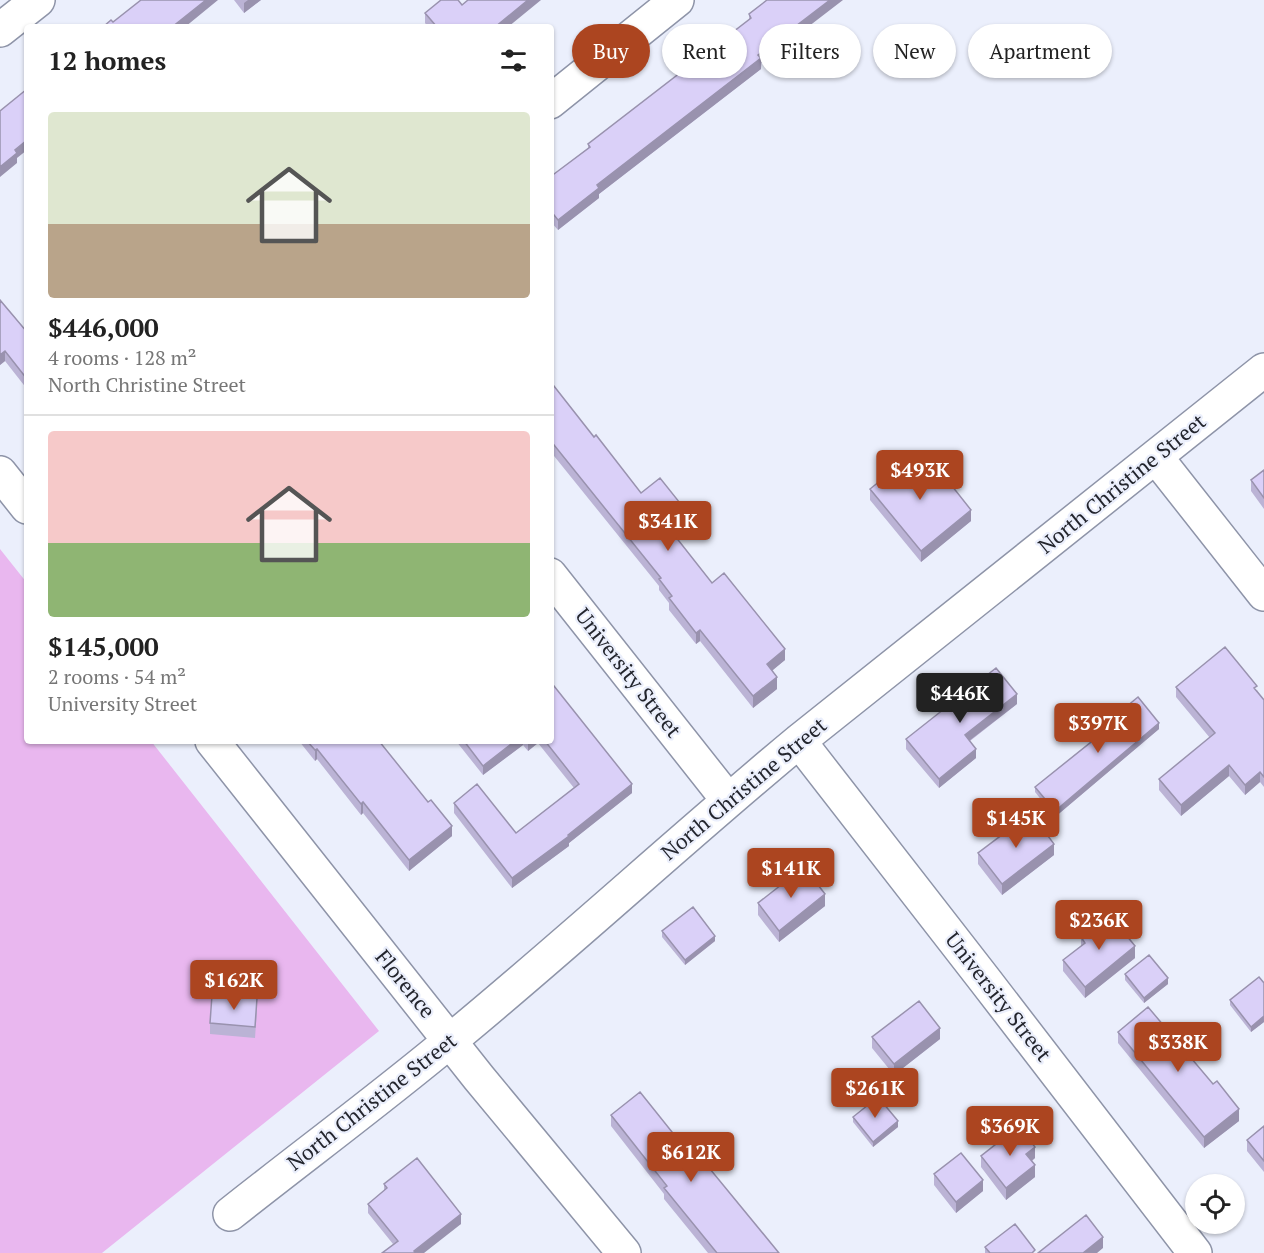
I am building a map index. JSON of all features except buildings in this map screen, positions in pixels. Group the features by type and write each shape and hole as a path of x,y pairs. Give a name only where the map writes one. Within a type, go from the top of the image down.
{"street":[{"path":"0,30 38,0"},
{"path":"554,99 677,0"},
{"name":"North Christine Street","path":"230,1214 450,1041 798,741 1264,370"},
{"path":"1156,457 1264,594"},
{"path":"0,473 24,503"},
{"name":"University Street","path":"554,580 728,800"},
{"name":"University Street","path":"798,741 1195,1253"},
{"name":"Florence","path":"214,744 450,1041 624,1253"}],"shaded area":[{"path":"0,549 24,579 24,744 153,744 379,1031 102,1253 0,1253"}]}
